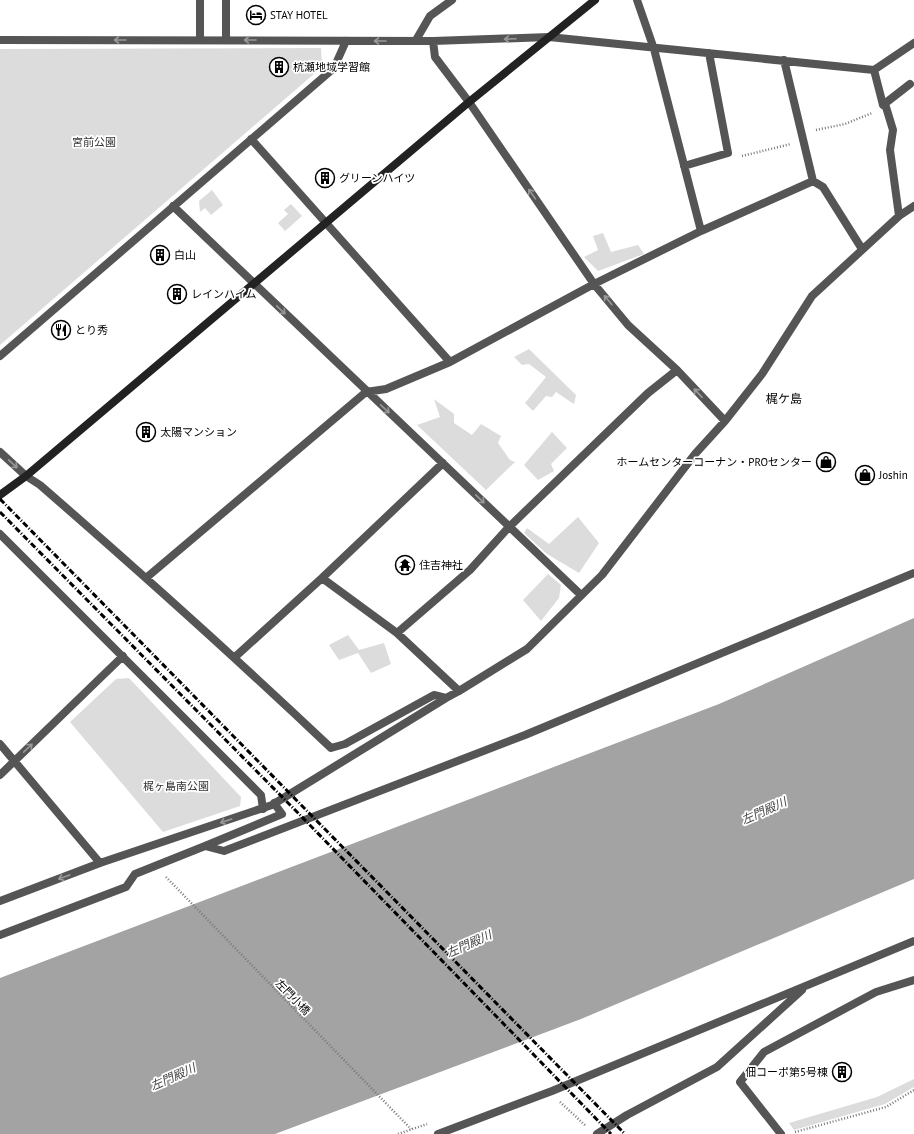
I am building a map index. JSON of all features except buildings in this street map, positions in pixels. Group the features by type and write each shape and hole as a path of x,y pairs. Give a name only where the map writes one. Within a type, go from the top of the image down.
{"street":[{"path":"200,0 200,40"},
{"path":"226,0 226,40"},
{"path":"416,40 430,16 452,0"},
{"path":"0,495 26,476 252,283 469,102 595,0"},
{"path":"637,0 654,49 701,231"},
{"path":"0,40 433,41 549,37 654,49 784,60 874,70 914,43"},
{"path":"0,356 334,68 346,41"},
{"path":"433,41 435,57 469,102 594,284 628,325 677,370 725,422"},
{"path":"684,166 728,153 709,53"},
{"path":"784,60 813,181 823,186 862,249"},
{"path":"874,70 884,106 893,130 890,150 899,216"},
{"path":"884,106 910,84"},
{"path":"251,139 327,222 450,362"},
{"path":"146,578 366,392 386,389 450,362 594,284 701,231 813,181"},
{"path":"173,206 581,596"},
{"path":"0,901 100,863 263,809 328,768 527,650 602,575 695,454 725,422 762,374 812,296 899,216 914,206"},
{"path":"397,633 470,570 509,527 648,393 677,370"},
{"path":"0,452 26,476 40,485 235,657 331,748 345,744 434,695 446,698"},
{"path":"235,657 322,578 443,463"},
{"path":"0,534 261,795 263,809"},
{"path":"205,846 224,851 525,735 914,573"},
{"path":"322,578 397,633 459,691"},
{"path":"0,775 122,656"},
{"path":"0,744 100,863"},
{"path":"0,936 126,887 135,874 282,814 274,803"},
{"path":"438,1134 552,1091 914,941"},
{"path":"781,1134 740,1082 764,1052 876,992 914,980"},
{"path":"594,1132 717,1067 807,986"}],"path":[{"path":"728,153 736,157 845,124 884,106"},
{"name":"左門小橋","path":"164,875 412,1129 398,1134"},
{"path":"790,1133 886,1107 914,1090"},
{"path":"559,1101 594,1132"}],"green space":[{"name":"宮前公園","path":"321,48 322,67 0,345 0,49"},
{"path":"212,190 223,205 211,215 205,208 200,212 199,201"},
{"path":"291,204 302,216 285,231 278,223 288,214 284,210"},
{"path":"603,233 611,252 638,245 644,254 598,271 584,257 598,250 593,236"},
{"path":"529,349 576,395 574,404 556,392 552,397 546,396 533,411 525,403 546,377 529,364 522,365 514,357"},
{"path":"434,399 454,414 454,423 472,435 481,424 501,436 498,443 510,460 515,462 486,490 417,425 440,417"},
{"path":"552,432 567,448 551,464 554,471 538,480 524,465"},
{"path":"578,517 599,543 579,573 547,554 524,533 527,528 549,544"},
{"path":"548,574 561,585 559,598 541,621 523,600"},
{"path":"348,635 359,650 384,643 391,664 371,673 358,653 339,660 329,645"},
{"name":"梶ヶ島南公園","path":"129,678 241,797 240,806 163,832 70,722 116,679"},
{"path":"914,1079 914,1087 885,1104 794,1130 789,1123 877,1097"}],"water":[{"name":"左門殿川","path":"914,618 914,879 581,1019 275,1134 0,1134 0,978 719,704"}],"railway":[{"path":"0,499 625,1134"},
{"path":"0,512 300,815 611,1134"}],"place":[{"name":"STAY HOTEL","path":"256,15"},
{"name":"杭瀬地域学習館","path":"279,67"},
{"name":"グリーンハイツ","path":"325,178"},
{"name":"白山","path":"160,255"},
{"name":"レインハイム","path":"177,294"},
{"name":"とり秀","path":"61,330"},
{"name":"太陽マンション","path":"146,432"},
{"name":"ホームセンターコーナン・PROセンター","path":"826,462"},
{"name":"Joshin","path":"865,475"},
{"name":"住吉神社","path":"405,565"},
{"name":"佃コーポ第5号棟","path":"842,1072"}],"district":[{"name":"梶ケ島","path":"784,399"}]}
